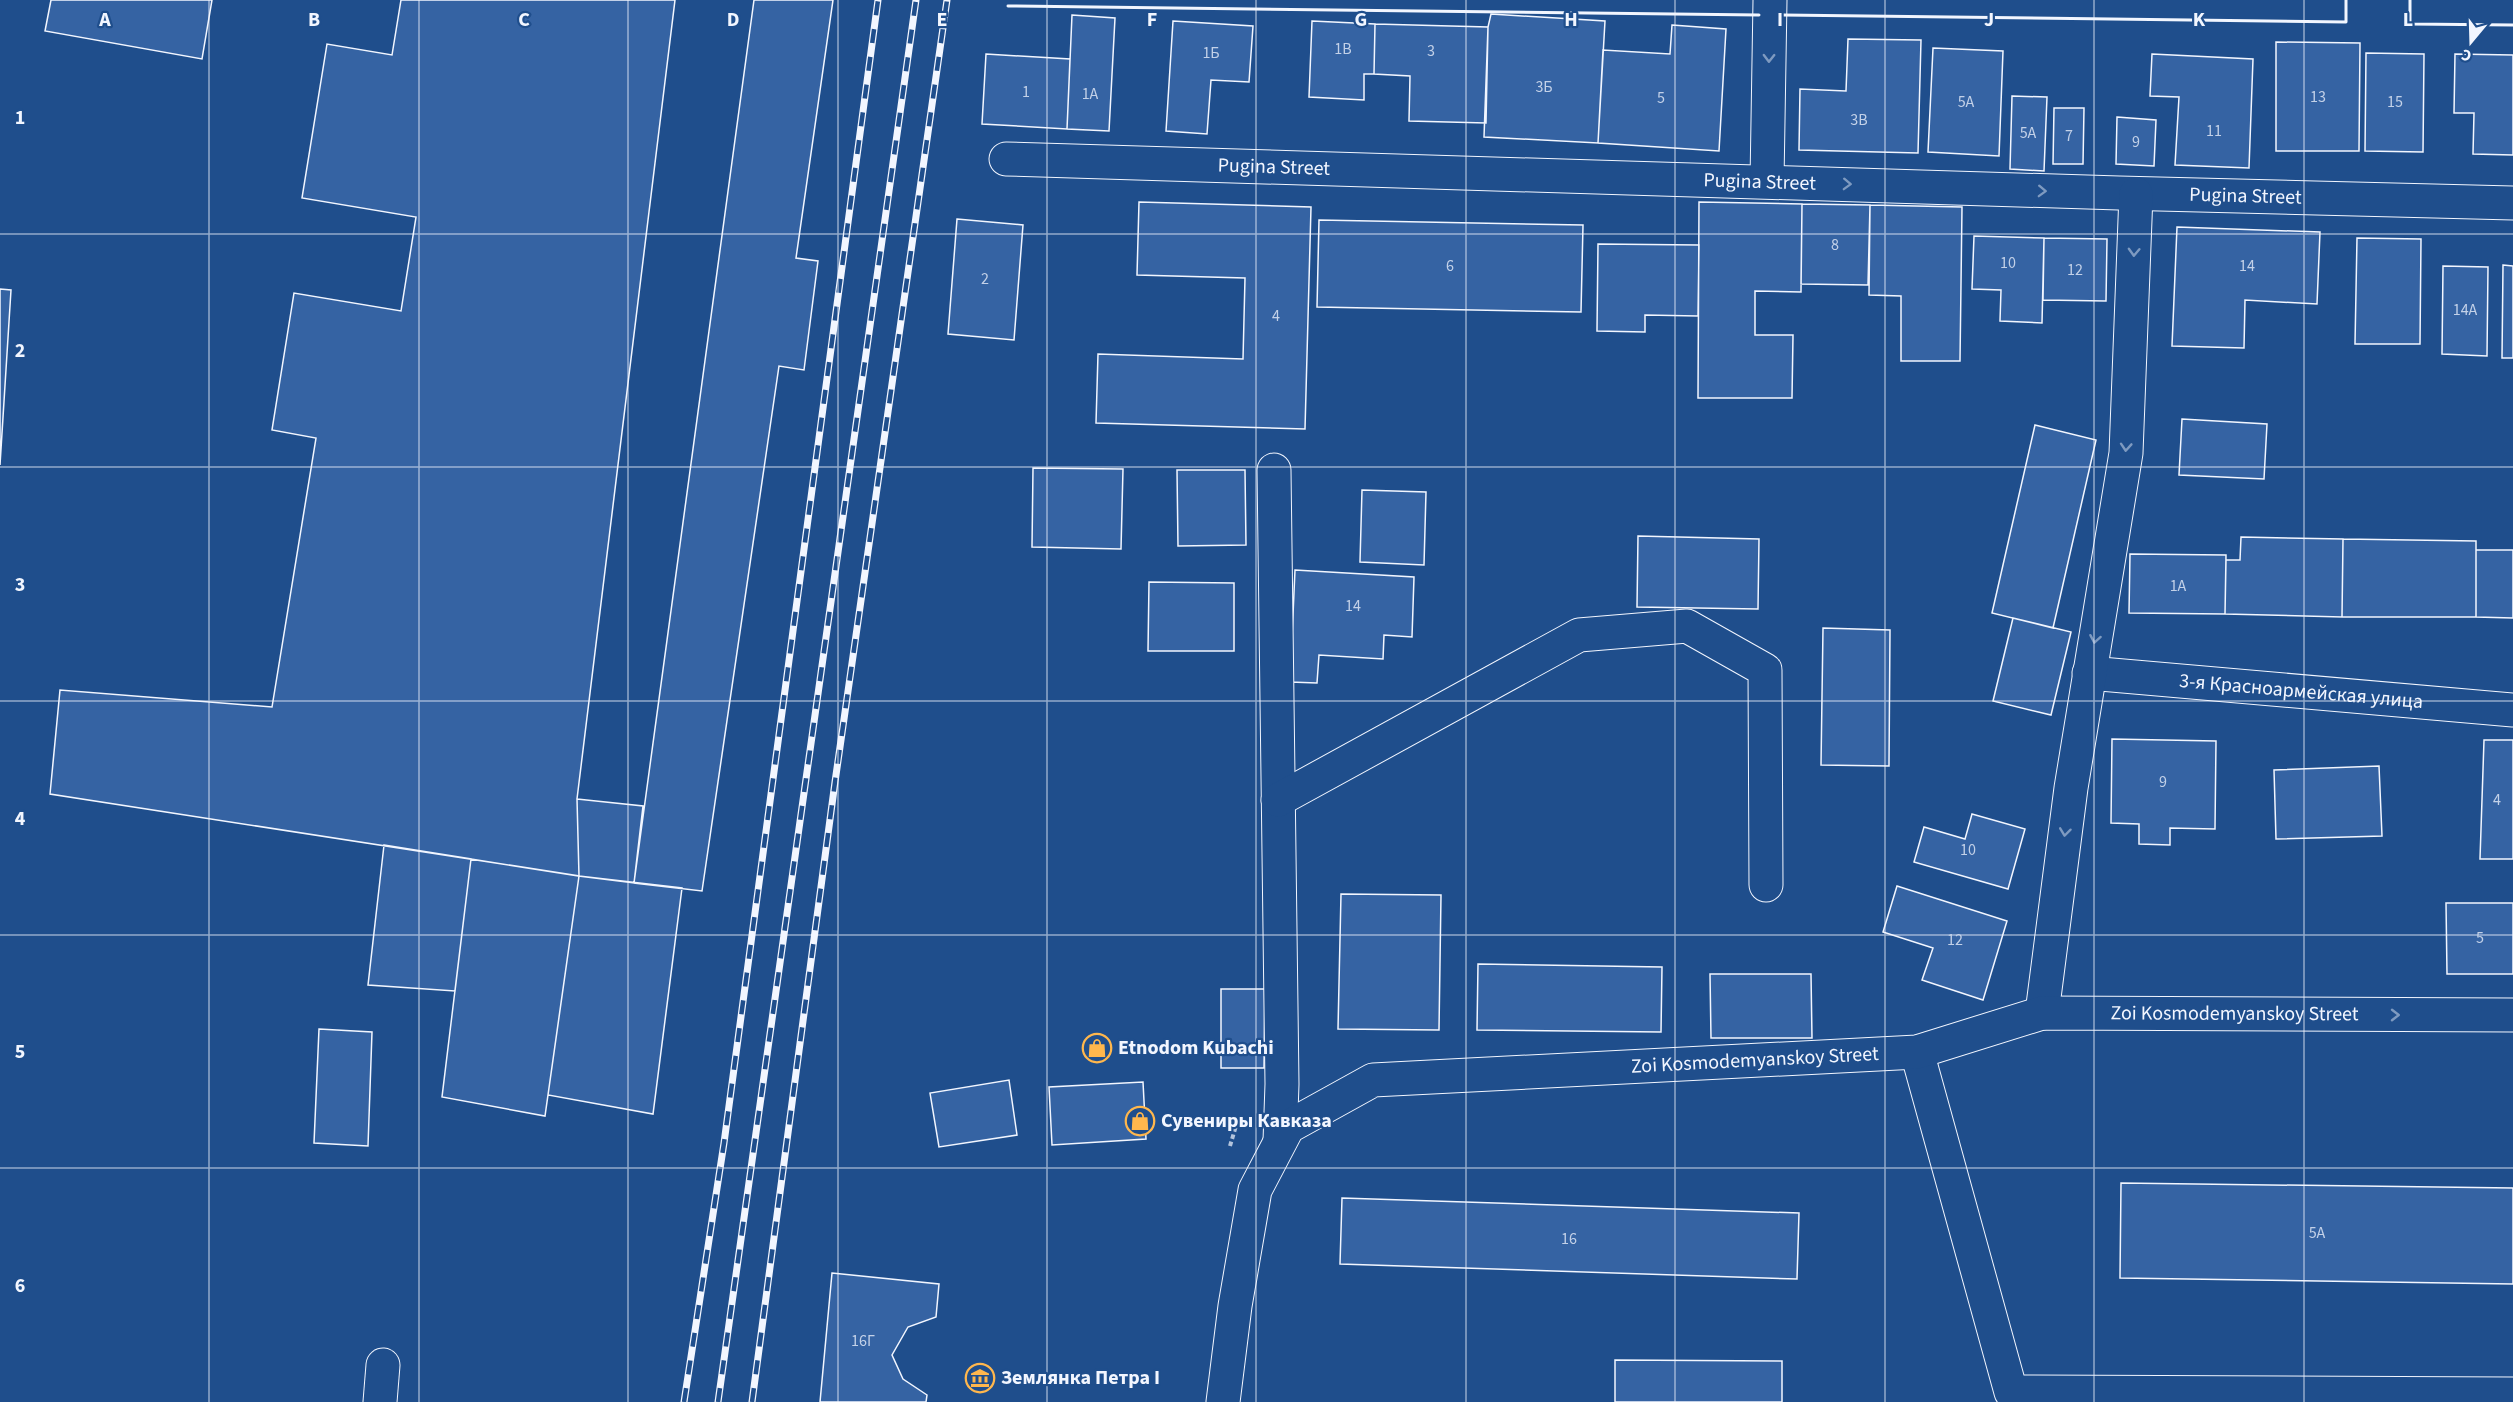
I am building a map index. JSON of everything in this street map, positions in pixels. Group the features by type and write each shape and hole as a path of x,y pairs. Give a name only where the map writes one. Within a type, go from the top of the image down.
{"street":[{"path":"1767,182 1770,0"},
{"name":"Pugina Street","path":"1006,159 2136,194 2513,203"},
{"path":"2042,1013 2071,788 2126,453 2136,194"},
{"path":"1274,470 1282,1084 1280,1141"},
{"path":"1278,800 1579,635 1687,626 1765,670 1766,885"},
{"name":"3-я Красноармейская улица","path":"2089,673 2513,710"},
{"name":"Zoi Kosmodemyanskoy Street","path":"1223,1402 1235,1306 1255,1190 1288,1127 1373,1080 1917,1052 2042,1013 2513,1015"},
{"path":"1917,1052 2007,1397 2513,1394"},
{"path":"380,1402 382,1365"}],"building":[{"path":"51,0 212,0 202,59 45,31"},
{"path":"401,0 675,0 577,799 579,876 50,794 60,690 272,707 316,438 272,430 294,293 401,311 416,217 302,198 327,44 392,55"},
{"path":"754,0 833,0 796,258 818,261 804,370 779,366 702,891 634,883"},
{"path":"1491,14 1605,21 1598,143 1484,137 1488,27"},
{"path":"1072,15 1115,18 1109,131 1067,129"},
{"path":"1173,21 1253,26 1249,82 1211,80 1207,134 1166,131"},
{"path":"1312,21 1375,24 1374,74 1364,74 1364,100 1309,97"},
{"path":"1375,24 1488,27 1486,123 1409,121 1410,76 1374,74"},
{"path":"1672,25 1726,29 1719,151 1598,143 1603,50 1670,54"},
{"path":"1848,39 1921,40 1918,153 1799,150 1800,89 1846,91"},
{"path":"2276,42 2360,43 2359,151 2276,151"},
{"path":"1933,48 2003,51 1999,156 1928,152"},
{"path":"2366,53 2424,54 2423,152 2365,151"},
{"path":"986,54 1070,59 1067,129 982,124"},
{"path":"2152,54 2253,59 2249,168 2175,165 2179,97 2150,96"},
{"path":"2455,54 2513,55 2513,155 2473,154 2474,113 2454,113"},
{"path":"2012,96 2047,97 2044,171 2010,169"},
{"path":"2054,108 2084,108 2083,164 2053,164"},
{"path":"2117,117 2156,120 2154,166 2116,164"},
{"path":"1139,202 1311,207 1305,429 1096,423 1098,354 1243,359 1245,278 1137,275"},
{"path":"1699,202 1802,204 1801,292 1755,291 1755,335 1793,335 1792,398 1698,398"},
{"path":"1802,204 1870,205 1868,285 1801,284"},
{"path":"1870,205 1962,207 1960,361 1901,361 1901,296 1869,295"},
{"path":"957,219 1023,225 1014,340 948,334"},
{"path":"1319,220 1583,225 1581,312 1317,307"},
{"path":"2177,227 2320,232 2317,304 2245,300 2244,348 2172,346"},
{"path":"1974,236 2044,238 2042,323 2000,321 2001,290 1972,289"},
{"path":"2044,238 2107,239 2106,301 2043,300"},
{"path":"2357,238 2421,239 2420,344 2355,344"},
{"path":"1598,244 1699,245 1698,316 1645,315 1645,332 1597,331"},
{"path":"2503,265 2513,266 2513,358 2502,358"},
{"path":"2443,266 2488,267 2487,356 2442,354"},
{"path":"0,289 11,290 0,465"},
{"path":"2182,419 2267,424 2264,479 2179,475"},
{"path":"2035,425 2096,440 2053,628 1992,613"},
{"path":"1033,468 1123,469 1121,549 1032,547"},
{"path":"1177,470 1245,470 1246,545 1178,546"},
{"path":"1362,490 1426,492 1424,565 1360,562"},
{"path":"1638,536 1759,539 1758,609 1637,607"},
{"path":"2241,537 2343,539 2342,617 2225,614 2226,560 2240,560"},
{"path":"2343,539 2476,541 2476,617 2342,617"},
{"path":"2476,550 2513,550 2513,618 2476,617"},
{"path":"2130,554 2226,555 2225,614 2129,613"},
{"path":"1295,570 1414,577 1412,637 1384,635 1383,659 1319,655 1317,683 1290,682"},
{"path":"1149,582 1234,583 1234,651 1148,651"},
{"path":"2013,618 2071,632 2051,715 1993,701"},
{"path":"1823,628 1890,630 1889,766 1821,765"},
{"path":"2112,739 2216,741 2215,829 2170,828 2170,845 2139,844 2139,824 2111,823"},
{"path":"2484,740 2513,740 2513,859 2480,859"},
{"path":"2379,766 2382,836 2276,839 2274,770"},
{"path":"577,799 643,806 634,883 579,876"},
{"path":"1972,814 2025,829 2008,889 1914,862 1924,827 1965,839"},
{"path":"384,845 471,859 455,991 368,985"},
{"path":"471,859 579,876 545,1116 442,1097"},
{"path":"579,876 682,888 653,1114 548,1095"},
{"path":"1897,886 2007,921 1983,1000 1922,980 1933,948 1883,932"},
{"path":"1341,894 1441,895 1439,1030 1338,1029"},
{"path":"2446,903 2513,903 2513,974 2447,974"},
{"path":"1478,964 1662,967 1661,1032 1477,1030"},
{"path":"1710,974 1811,974 1812,1038 1711,1038"},
{"path":"1221,989 1265,989 1264,1068 1221,1068"},
{"path":"319,1029 372,1032 368,1146 314,1143"},
{"path":"1009,1080 1017,1135 939,1147 930,1093"},
{"path":"1143,1082 1146,1139 1052,1145 1049,1087"},
{"path":"2121,1183 2513,1188 2513,1284 2120,1278"},
{"path":"1342,1198 1799,1213 1797,1279 1340,1264"},
{"path":"832,1273 939,1284 936,1317 908,1327 892,1355 903,1379 927,1395 926,1402 820,1402"},
{"path":"1615,1360 1782,1361 1782,1402 1615,1402"}],"railway":[{"path":"684,1402 724,1143 878,0"},
{"path":"718,1402 916,0"},
{"path":"752,1402 835,782 947,0"}],"wall":[{"path":"1783,15 2346,22 2346,0"},
{"path":"2410,0 2410,24 2513,25"},
{"path":"1008,6 1759,15"}],"place":[{"name":"Etnodom Kubachi","path":"1097,1048"},
{"name":"Сувениры Кавказа","path":"1140,1121"},
{"name":"Землянка Петра I","path":"980,1378"}]}
